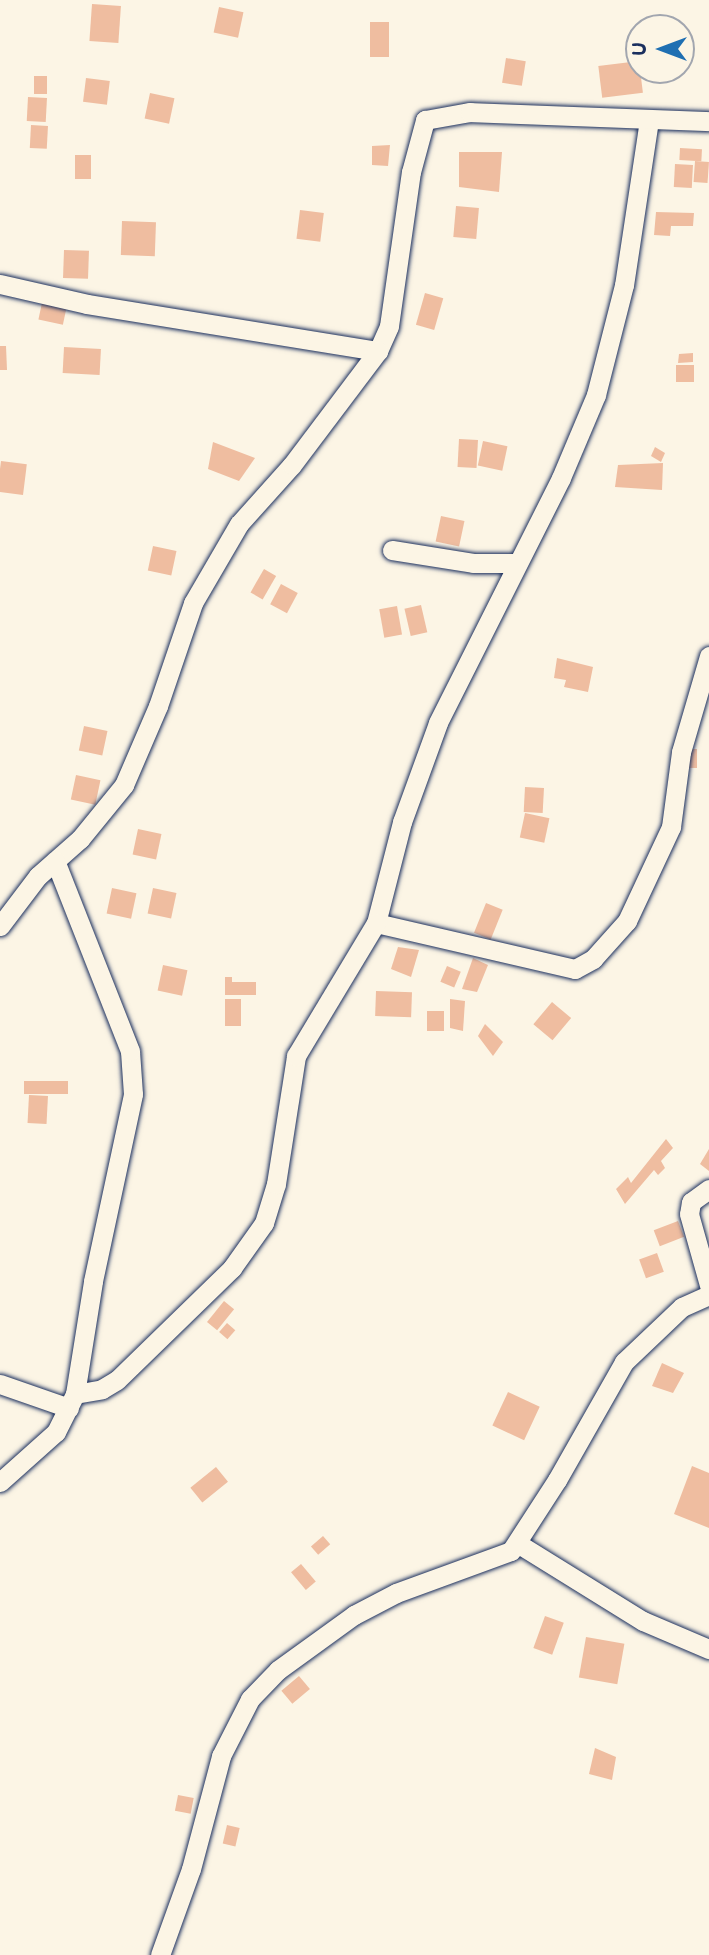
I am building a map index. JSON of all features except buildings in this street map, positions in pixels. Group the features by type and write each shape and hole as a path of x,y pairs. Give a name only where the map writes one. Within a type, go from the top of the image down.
{"street":[{"path":"0,926 55,861 80,839 124,785 158,706 192,603 239,524 292,465 378,351 389,327 411,172 425,120 470,112 709,121"},
{"path":"0,1384 72,1401 117,1380 232,1268 264,1223 276,1184 296,1056 376,923 402,822 438,723 596,395 624,285 649,120"},
{"path":"0,284 87,304 378,351"},
{"path":"392,550 473,563 517,563"},
{"path":"376,923 575,969 593,959 627,921 671,827 681,752 709,656"},
{"path":"0,1482 55,1432 72,1401 134,1072 130,1051 55,861"},
{"path":"709,1189 691,1202 689,1214 709,1285"},
{"path":"160,1955 191,1869 221,1756 250,1699 278,1670 354,1615 396,1593 499,1557 517,1543 624,1362 682,1307 709,1295"},
{"path":"517,1543 643,1621 709,1649"}]}
